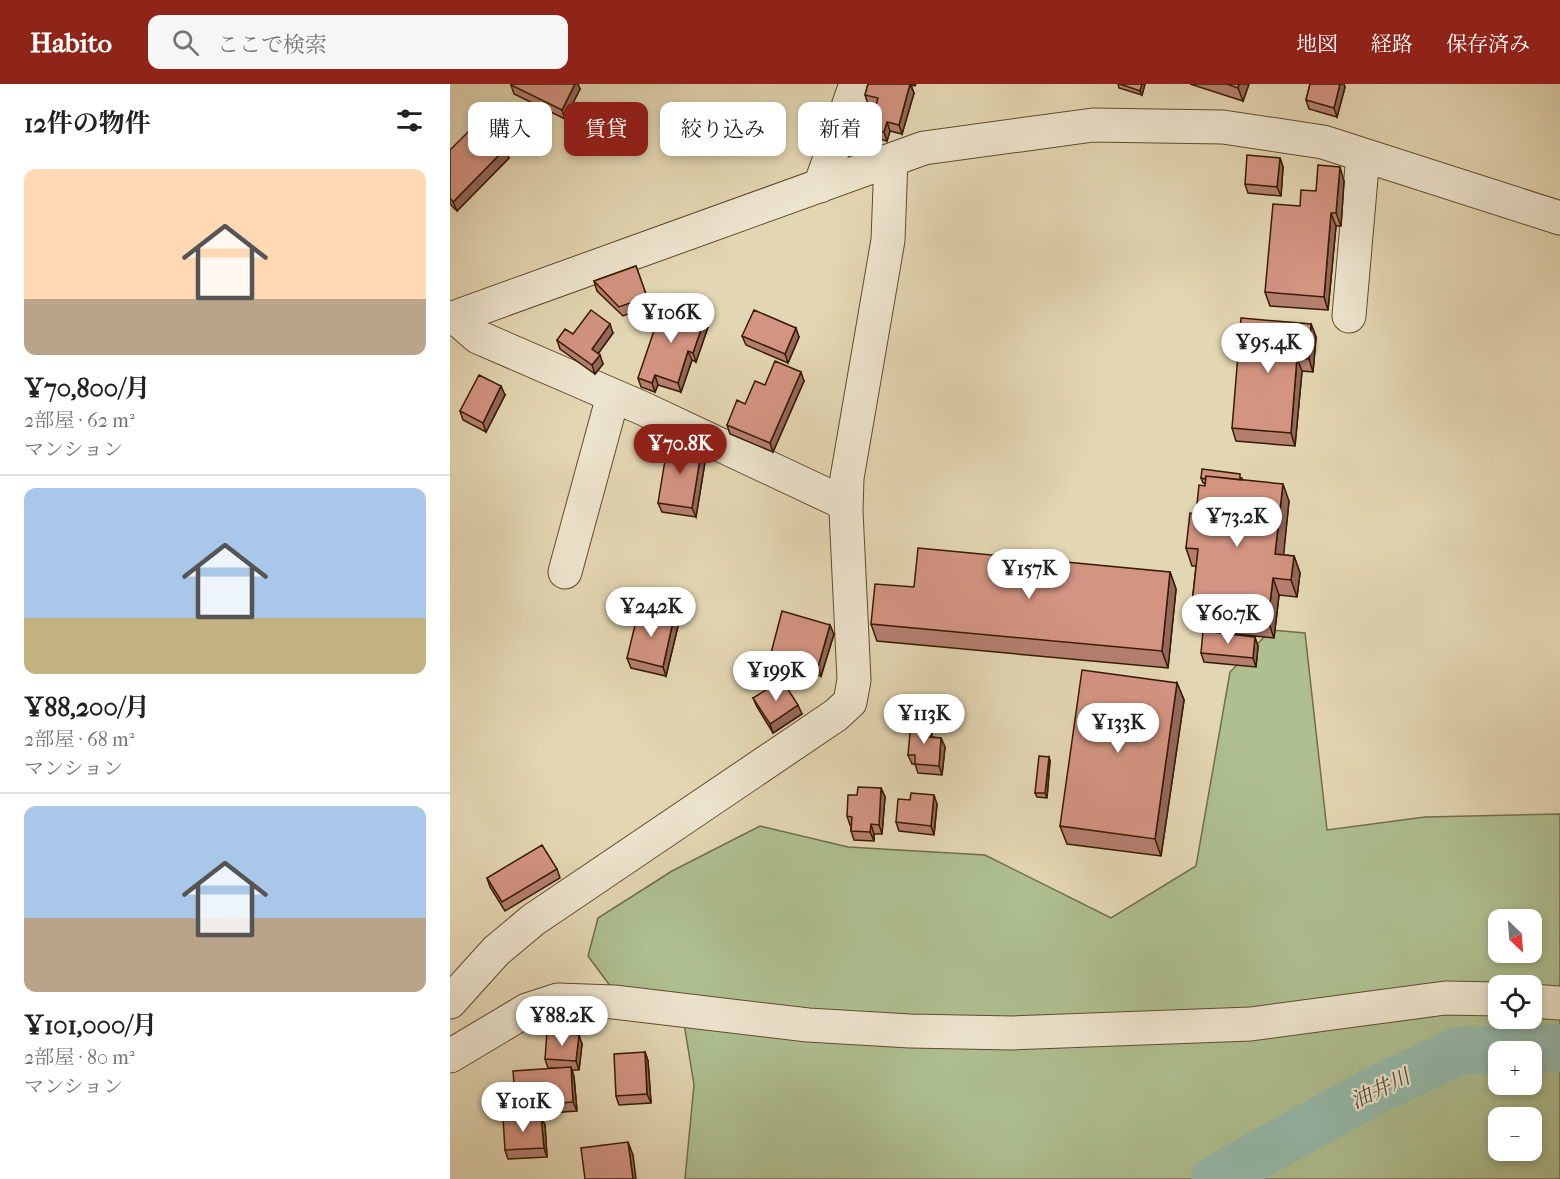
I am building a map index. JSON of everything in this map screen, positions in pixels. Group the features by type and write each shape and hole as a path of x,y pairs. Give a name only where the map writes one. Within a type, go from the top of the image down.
{"street":[{"path":"820,186 856,84"},
{"path":"453,318 924,148 1093,125 1223,128 1323,142 1560,218"},
{"path":"1348,316 1363,155"},
{"path":"450,1002 496,951 533,920 836,715 850,702 854,680 846,504 847,478 888,240 891,160"},
{"path":"453,318 478,338 613,396 846,504"},
{"path":"565,572 613,396"},
{"path":"450,1056 527,1010 558,1000 614,1002 808,1025 910,1031 1012,1033 1251,1024 1445,998 1488,999"},
{"path":"1542,1002 1560,1003"}],"green space":[{"path":"1271,630 1305,633 1327,830 1425,817 1560,814 1560,1179 685,1179 694,1085 682,1011 614,991 588,956 598,918 672,871 760,826 848,847 985,855 1111,918 1196,866 1230,672"}],"building":[{"path":"575,84 562,110 552,105 552,102 546,102 511,85"},
{"path":"868,84 910,84 899,125 887,122 884,132 882,131 882,102 877,102 878,98 865,95"},
{"path":"1120,84 1142,84 1140,91"},
{"path":"1227,84 1239,84 1238,88"},
{"path":"1310,84 1340,84 1334,108 1306,100"},
{"path":"468,132 468,156 498,156 453,202 450,198 450,150"},
{"path":"1247,155 1280,158 1277,187 1245,184"},
{"path":"1318,165 1340,167 1336,213 1331,213 1324,297 1265,292 1273,204 1300,206 1301,190 1316,191"},
{"path":"636,266 647,297 619,307 594,281"},
{"path":"663,304 705,318 693,353 688,351 678,383 655,375 652,383 638,378"},
{"path":"591,310 610,324 592,349 600,355 592,365 557,340 565,329 573,334"},
{"path":"754,310 796,328 785,354 742,336"},
{"path":"1241,318 1311,324 1309,359 1297,358 1291,433 1232,428"},
{"path":"775,361 801,372 770,443 727,425 737,400 745,404 755,381 765,385"},
{"path":"479,375 501,386 483,423 460,411"},
{"path":"668,442 702,447 692,508 658,503"},
{"path":"1202,469 1240,474 1240,480 1206,476 1205,479 1201,478"},
{"path":"1206,476 1283,484 1275,554 1294,556 1291,580 1273,578 1268,621 1191,613 1198,549 1186,548 1190,513 1196,514 1199,485 1205,486"},
{"path":"918,548 1170,572 1162,651 871,624 875,584 914,587"},
{"path":"639,609 674,617 663,667 627,658"},
{"path":"782,611 830,625 818,667 771,653"},
{"path":"1203,631 1255,637 1253,658 1201,653"},
{"path":"1082,670 1177,683 1155,839 1060,826"},
{"path":"782,680 798,705 770,724 753,698"},
{"path":"911,722 929,723 928,737 941,738 939,766 915,764 915,755 908,755"},
{"path":"1039,756 1049,757 1045,793 1035,793"},
{"path":"858,787 881,788 879,825 871,824 870,832 851,831 852,817 847,816 848,795 857,795"},
{"path":"911,793 934,795 931,826 896,822 898,799 910,800"},
{"path":"542,845 557,869 502,902 487,878"},
{"path":"547,1032 579,1035 576,1061 545,1059"},
{"path":"645,1052 647,1094 616,1096 614,1054"},
{"path":"571,1067 573,1102 516,1106 513,1071"},
{"path":"541,1116 544,1148 505,1150 503,1118"},
{"path":"628,1142 633,1179 585,1179 581,1148"}],"waterway":[{"name":"油井川","path":"1215,1179 1372,1092 1459,1051 1560,1048"}]}
